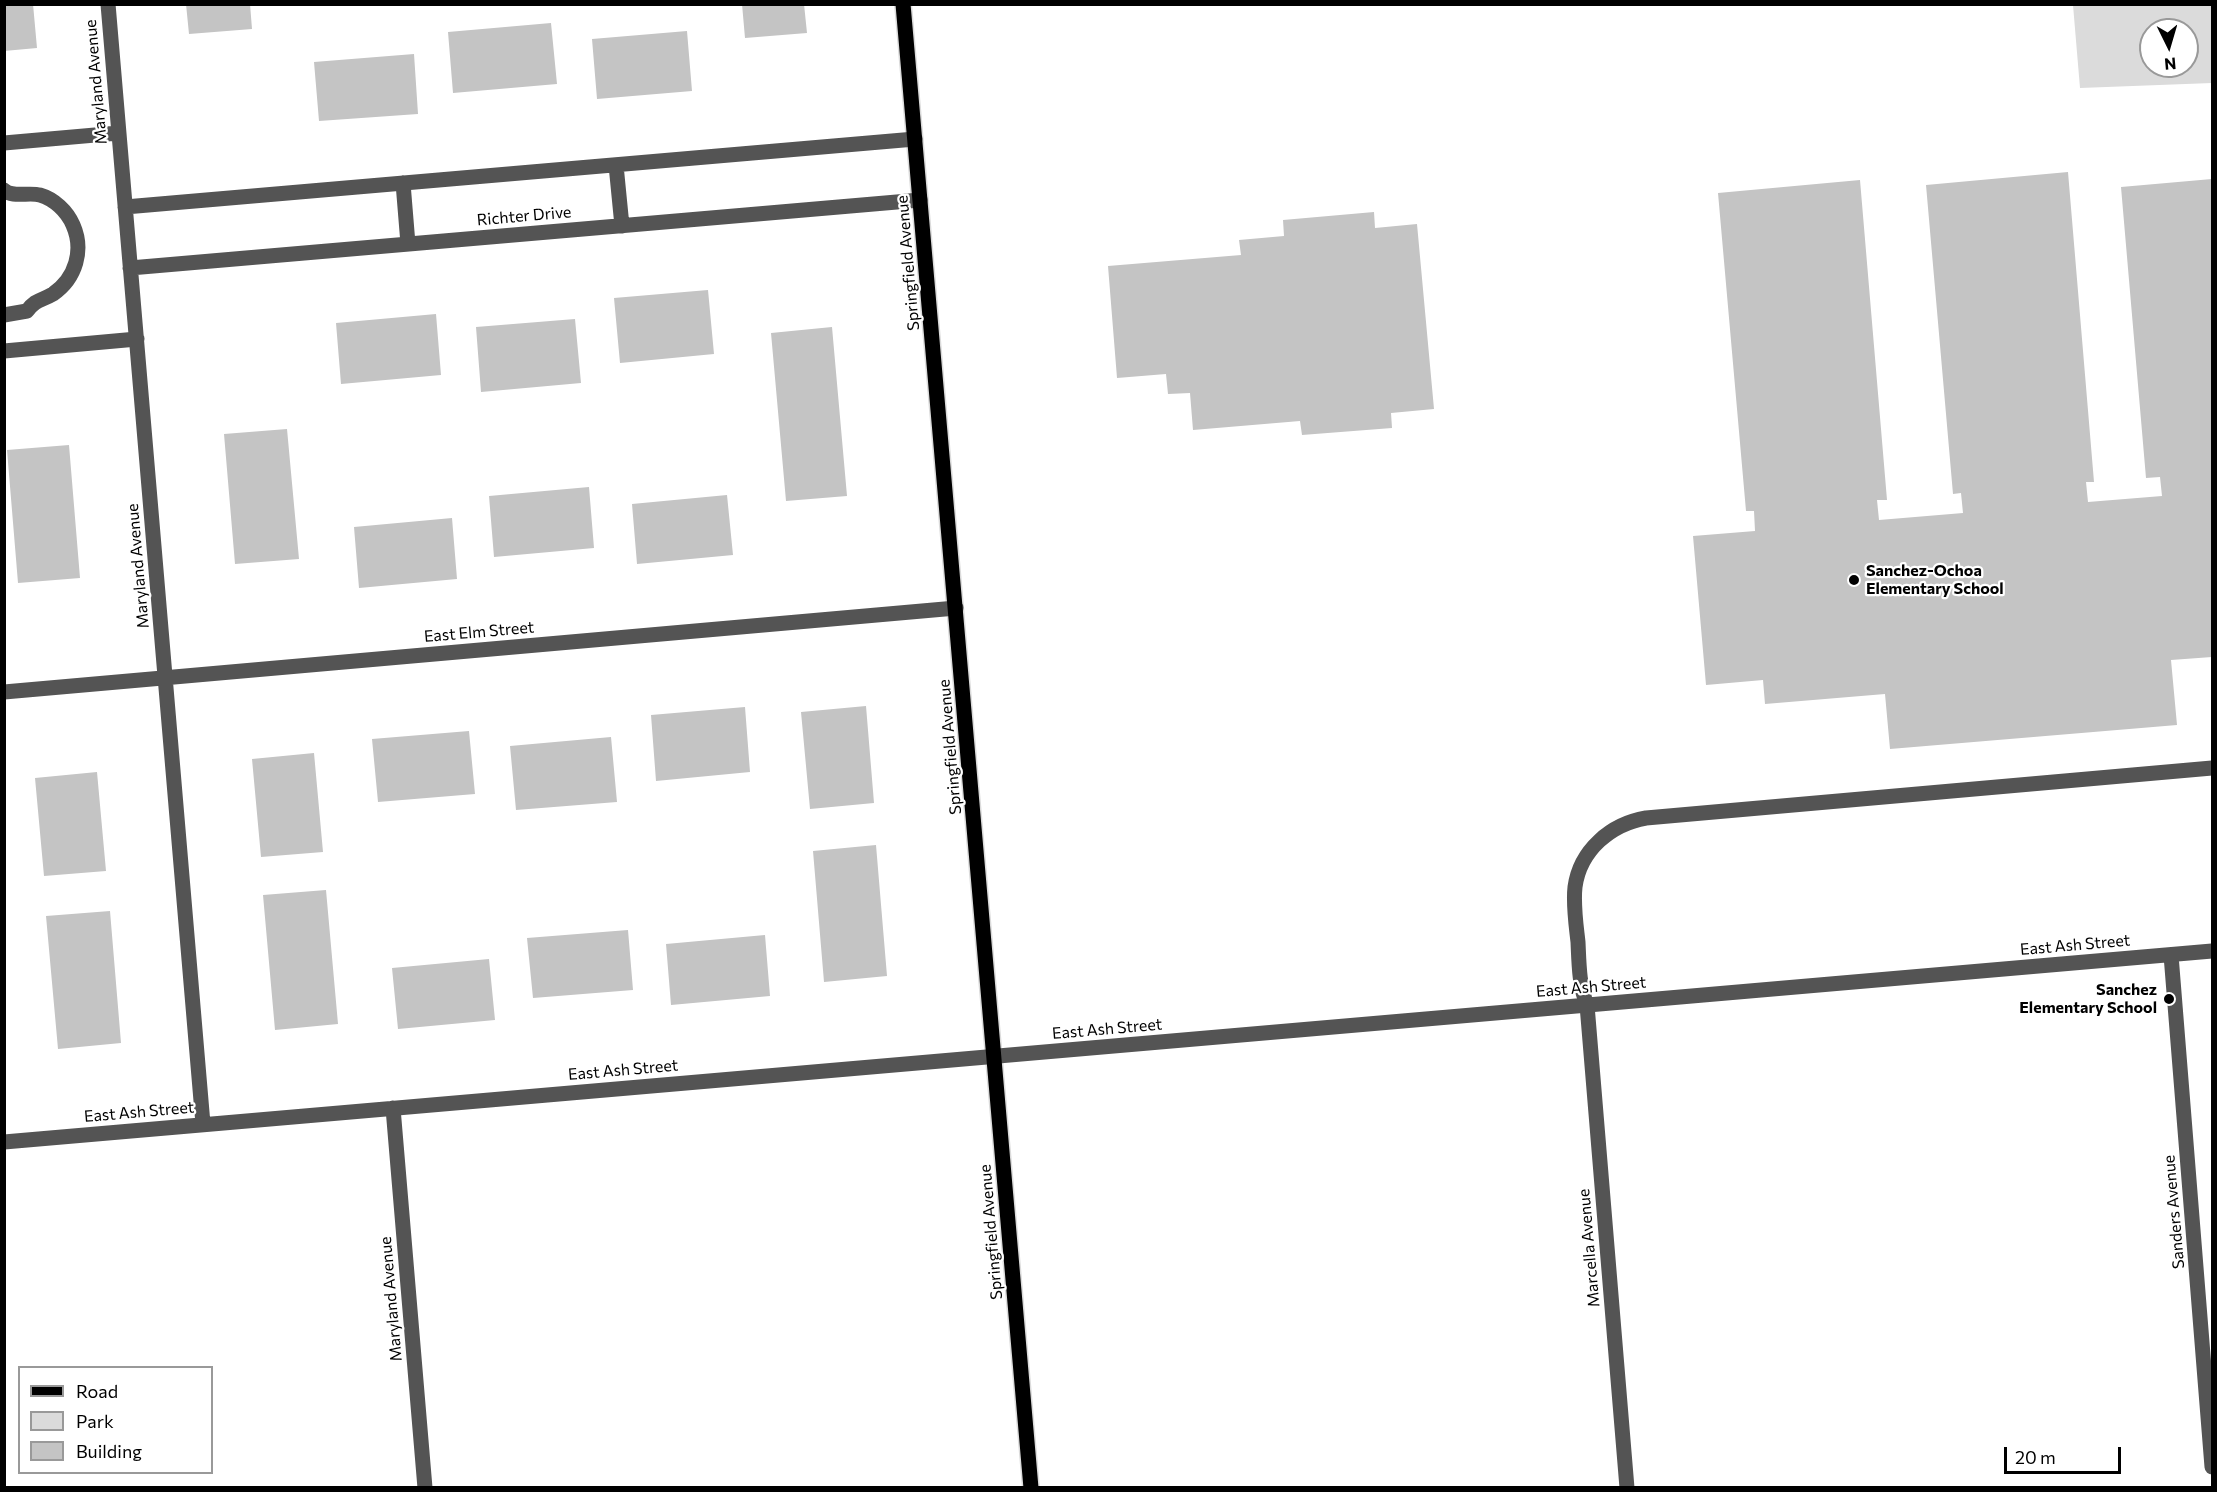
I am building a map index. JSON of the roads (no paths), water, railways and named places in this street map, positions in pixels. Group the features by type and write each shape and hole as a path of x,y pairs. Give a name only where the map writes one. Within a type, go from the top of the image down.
{"main road":[{"name":"Springfield Avenue","path":"903,4 1030,1488"}],"street":[{"name":"Maryland Avenue","path":"108,4 204,1124"},
{"path":"4,143 118,133"},
{"path":"125,207 915,139"},
{"path":"616,165 622,226"},
{"path":"403,183 408,244"},
{"path":"4,190 12,194 42,195 56,204 70,219 79,249 75,268 54,293 33,302 27,311 4,315"},
{"name":"Richter Drive","path":"130,268 920,200"},
{"path":"4,351 136,339"},
{"name":"East Elm Street","path":"4,692 956,608"},
{"name":"Marcella Avenue","path":"1627,1488 1587,1005 1581,988 1574,898 1575,884 1588,853 1608,833 1626,823 1646,818 2212,768"},
{"name":"East Ash Street","path":"4,1142 2212,951"},
{"name":"Sanders Avenue","path":"2171,955 2212,1467"},
{"name":"Maryland Avenue","path":"393,1108 425,1488"}],"place":[{"name":"Sanchez-Ochoa Elementary School","path":"1854,580"},
{"name":"Sanchez Elementary School","path":"2169,999"}]}
